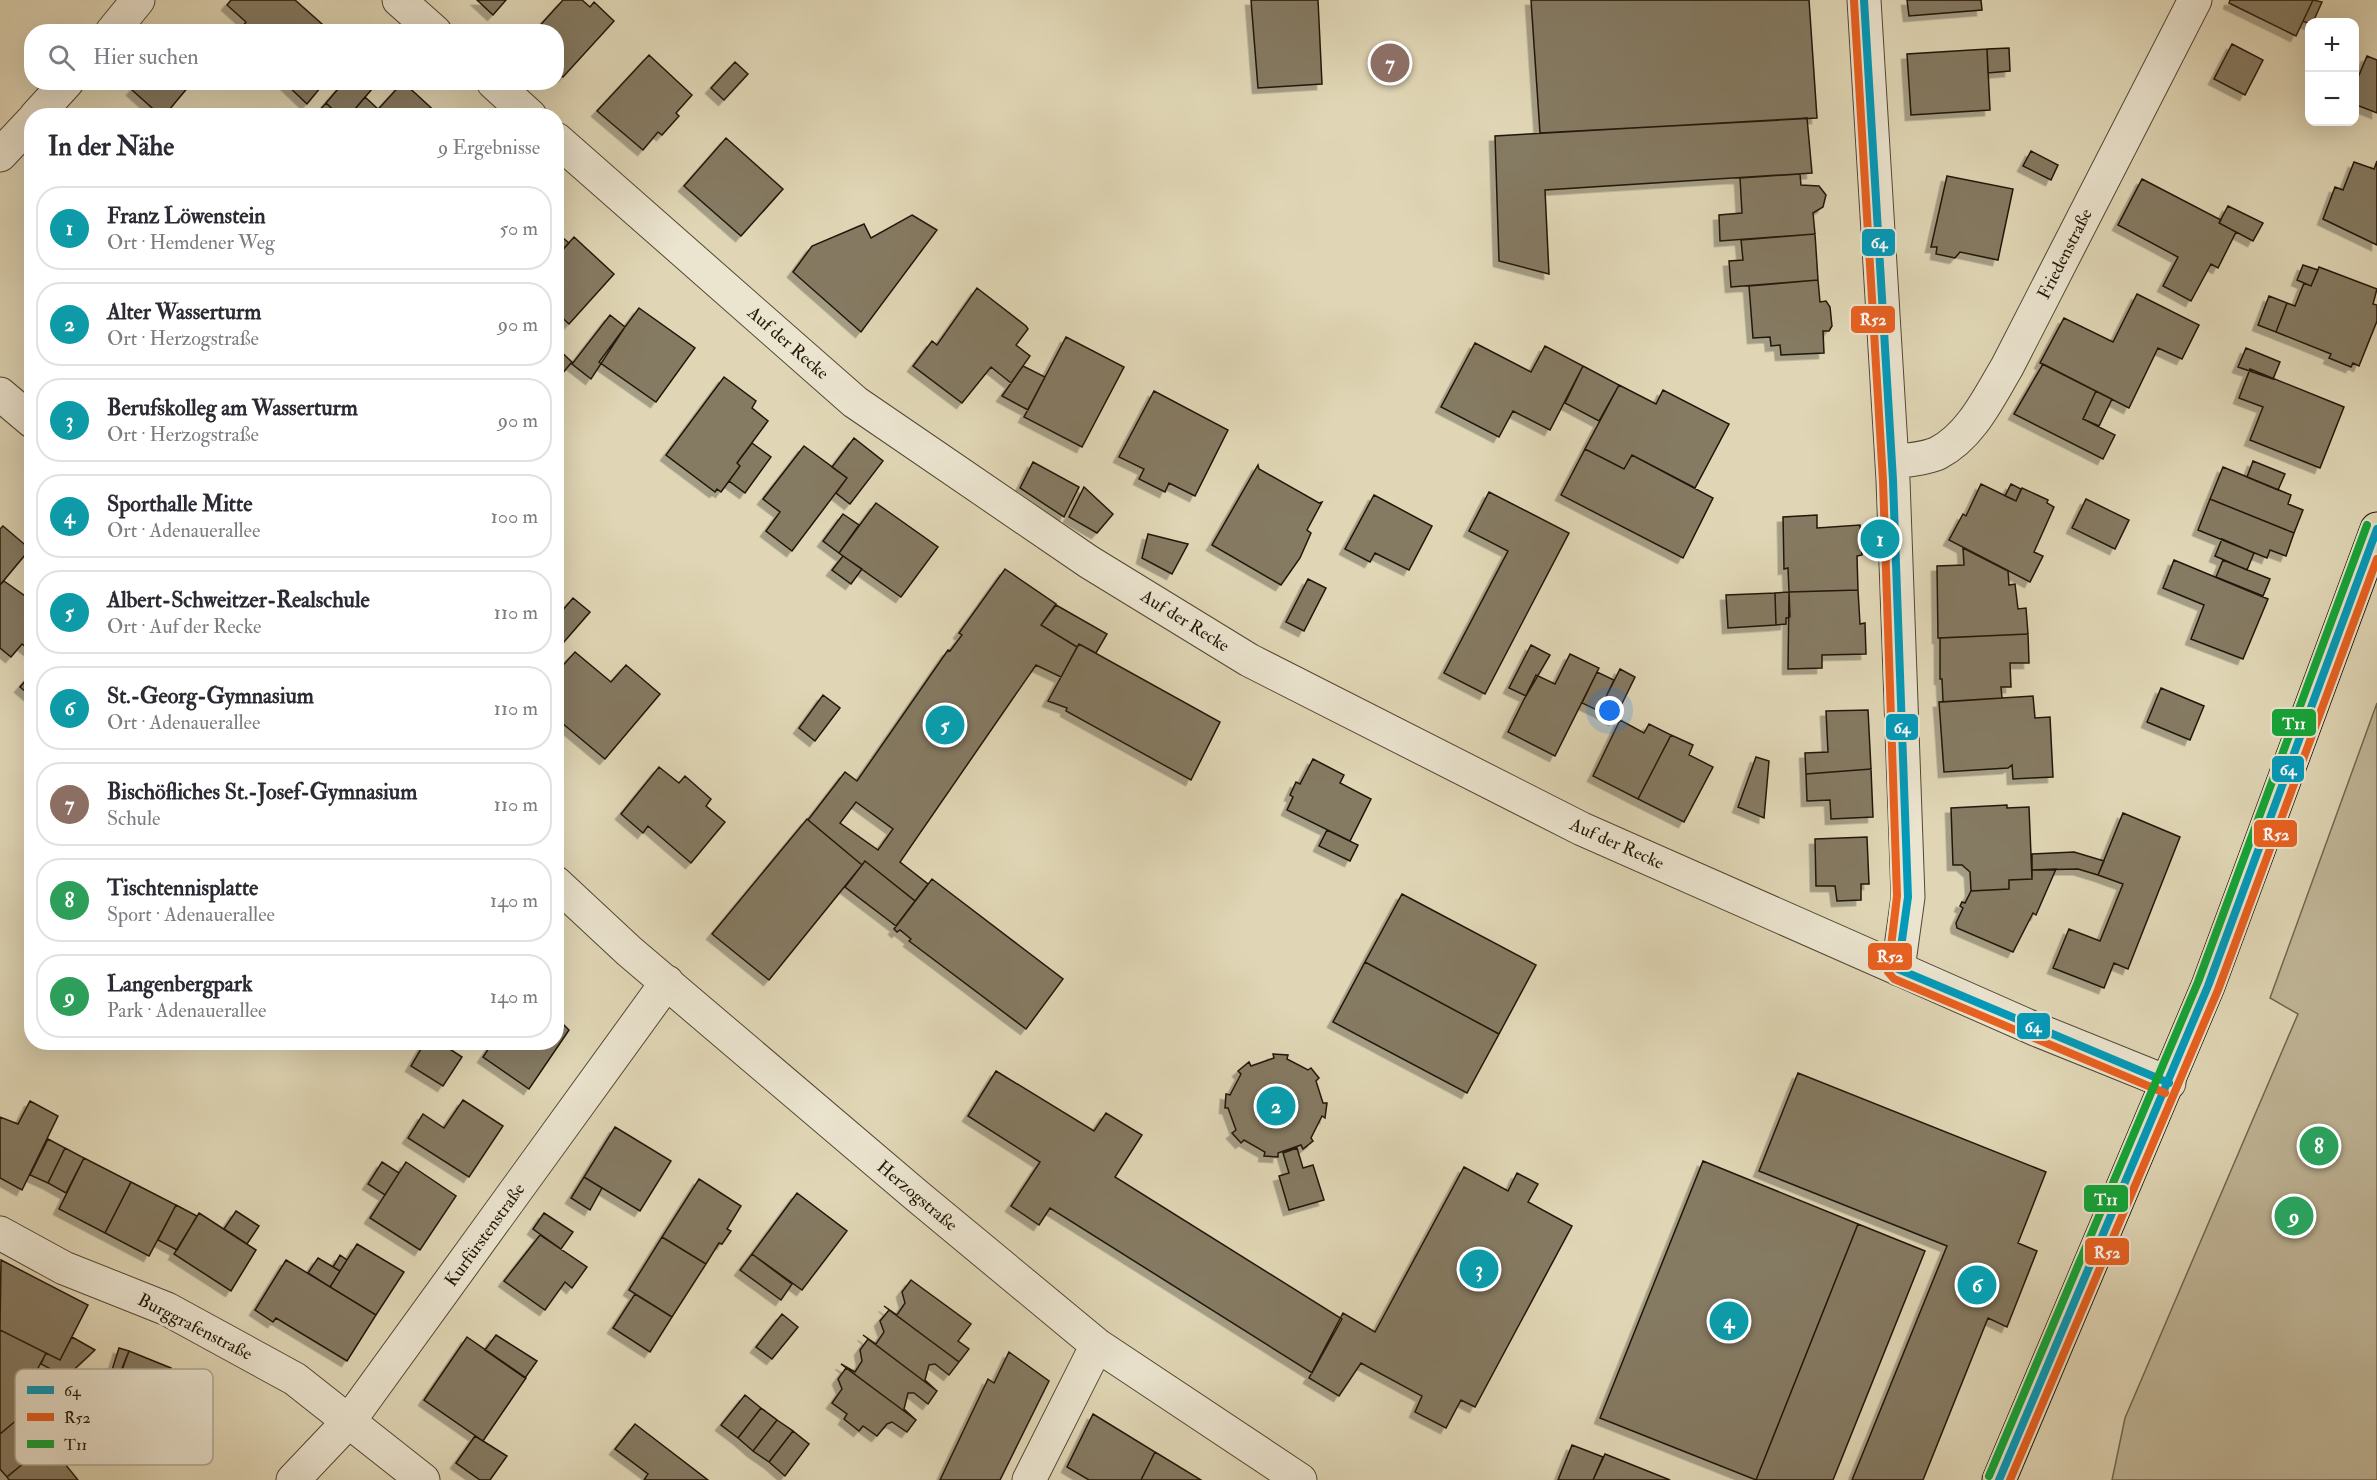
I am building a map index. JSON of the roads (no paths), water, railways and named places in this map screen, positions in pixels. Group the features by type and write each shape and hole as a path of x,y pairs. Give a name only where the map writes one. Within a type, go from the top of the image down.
{"main road":[{"path":"1999,1480 2169,1083 2208,986 2377,529"}],"street":[{"path":"118,24 138,0"},
{"path":"399,0 426,24"},
{"path":"1864,0 1893,462 1908,897 1898,969"},
{"name":"Friedenstraße","path":"1893,462 1936,454 1958,439 1977,416 2007,367 2195,0"},
{"path":"43,108 60,90"},
{"path":"502,90 521,108"},
{"path":"0,155 24,130"},
{"name":"Auf der Recke","path":"564,146 855,402 1099,568 1249,660 1582,829 1898,969 2169,1083"},
{"path":"0,394 24,414"},
{"name":"Herzogstraße","path":"564,890 916,1195 1097,1345 1266,1471 1300,1480"},
{"name":"Kurfürstenstraße","path":"293,1480 349,1421 668,982"},
{"name":"Burggrafenstraße","path":"0,1233 64,1268 167,1309 295,1379 423,1480"},
{"path":"1029,1480 1097,1345"}],"place":[{"name":"Bischöfliches St.-Josef-Gymnasium","path":"1390,63"},
{"name":"Franz Löwenstein","path":"1880,539"},
{"name":"Albert-Schweitzer-Realschule","path":"945,725"},
{"name":"Alter Wasserturm","path":"1276,1106"},
{"name":"Tischtennisplatte","path":"2319,1146"},
{"name":"Langenbergpark","path":"2294,1216"},
{"name":"Berufskolleg am Wasserturm","path":"1479,1269"},
{"name":"St.-Georg-Gymnasium","path":"1977,1285"},
{"name":"Sporthalle Mitte","path":"1729,1321"}]}
